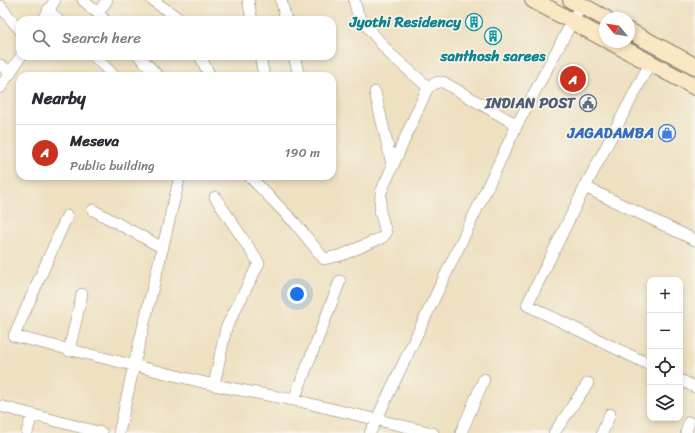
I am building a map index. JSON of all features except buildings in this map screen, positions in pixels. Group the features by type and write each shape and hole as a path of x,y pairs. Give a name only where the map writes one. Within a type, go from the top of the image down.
{"street":[{"path":"45,16 55,0"},
{"path":"83,0 100,16"},
{"path":"101,16 107,0"},
{"path":"152,0 175,16"},
{"path":"248,0 251,16"},
{"path":"281,0 285,16"},
{"path":"354,0 358,15 389,53 428,87"},
{"path":"533,0 599,36"},
{"path":"370,433 517,125 572,22 576,3 599,15"},
{"path":"0,6 16,25"},
{"path":"48,10 54,16"},
{"path":"635,34 695,66"},
{"path":"621,48 695,87"},
{"path":"0,88 19,60"},
{"path":"98,60 110,72"},
{"path":"144,60 154,72"},
{"path":"202,60 208,72"},
{"path":"261,60 263,72"},
{"path":"295,60 298,72"},
{"path":"647,364 528,305 585,187 650,63"},
{"path":"0,66 11,73"},
{"path":"253,180 296,224 324,259 342,255 383,238 386,233 380,211 381,192 428,87 438,82 443,82 517,125"},
{"path":"375,92 392,165"},
{"path":"119,433 179,180"},
{"path":"585,187 695,240"},
{"path":"214,385 226,328 259,263 215,197"},
{"path":"93,210 163,248"},
{"path":"67,216 14,336 69,351 134,365 214,385 294,400 433,433"},
{"path":"294,400 340,281"},
{"path":"69,351 82,294"},
{"path":"461,433 484,379"},
{"path":"683,381 695,387"},
{"path":"554,433 588,383"},
{"path":"0,406 102,433"},
{"path":"27,433 32,414"},
{"path":"602,433 610,414"}],"place":[{"name":"Jyothi Residency","path":"474,22"},
{"name":"santhosh sarees","path":"493,36"},
{"name":"Meseva","path":"573,79"},
{"name":"INDIAN POST","path":"588,103"},
{"name":"JAGADAMBA","path":"667,133"}]}
